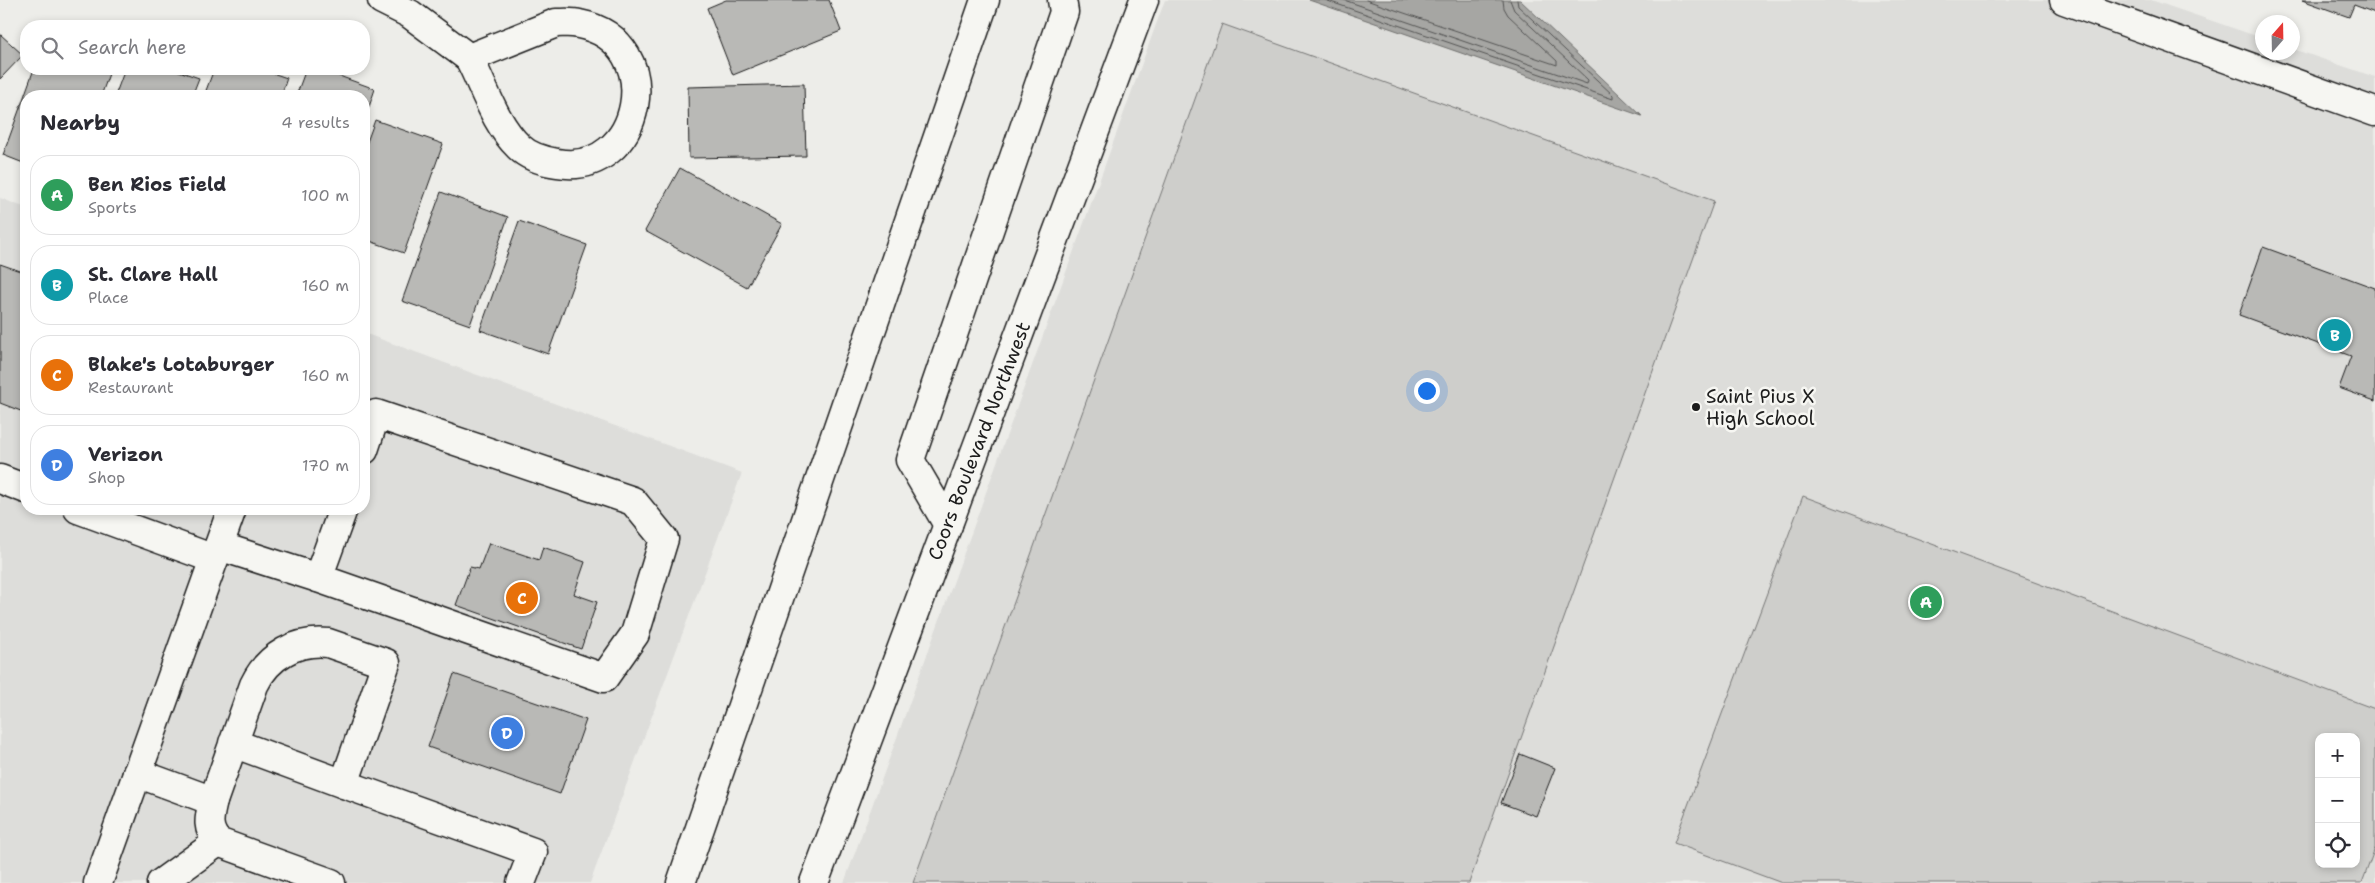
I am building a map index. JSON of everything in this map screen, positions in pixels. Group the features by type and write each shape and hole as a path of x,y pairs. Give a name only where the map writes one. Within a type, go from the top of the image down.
{"main road":[{"path":"382,0 410,14 469,58 504,130 520,149 542,160 566,165 591,160 612,148 627,129 636,106 636,84 630,62 617,44 600,31 579,24 556,23 469,58"},
{"path":"948,525 910,460 1064,12 1062,0"},
{"name":"Coors Boulevard Northwest","path":"814,883 1144,0"},
{"path":"2064,0 2375,112"},
{"path":"681,883 980,5"},
{"path":"97,515 216,553 318,578 604,678 635,634 664,539 633,501 370,412"},
{"path":"0,480 20,487"},
{"path":"98,883 230,515"},
{"path":"318,578 341,515"},
{"path":"330,883 218,842 212,836 208,822 213,801 260,672 271,661 291,648 307,643 328,643 386,663 344,784"},
{"path":"234,743 532,852 521,883"},
{"path":"137,773 213,801"},
{"path":"161,883 218,842"}],"shaded area":[{"name":"Saint Pius X High School","path":"1165,0 2151,0 2255,36 2255,60 2300,60 2300,51 2375,77 2375,883 844,883"},
{"path":"1222,24 1714,201 1469,883 913,883"},
{"path":"0,198 20,206 20,515 370,515 370,335 742,473 590,883 0,883"},
{"path":"1803,496 2375,709 2375,848 2362,883 1782,883 1674,843"}],"water":[{"path":"1309,0 1520,0 1642,116"}],"building":[{"path":"726,0 829,0 841,31 733,75 707,8"},
{"path":"2302,0 2375,0 2375,13 2354,5 2349,17"},
{"path":"0,34 20,52 20,58 0,79"},
{"path":"32,75 109,75 103,90 26,90"},
{"path":"123,75 190,75 199,78 194,90 117,90"},
{"path":"212,75 278,75 287,78 283,90 206,90"},
{"path":"304,75 336,75 375,89 370,104 370,90 298,90"},
{"path":"804,84 806,156 689,158 688,87"},
{"path":"20,108 20,162 3,155"},
{"path":"375,120 443,144 404,253 370,241 370,134"},
{"path":"680,168 782,224 747,287 645,231"},
{"path":"441,192 508,217 470,325 402,301"},
{"path":"519,221 587,245 548,354 480,330"},
{"path":"2263,247 2375,288 2375,401 2339,388 2351,356 2239,315"},
{"path":"0,264 20,271 20,411 0,403"},
{"path":"489,543 539,560 543,547 585,562 574,594 597,602 581,649 456,605 470,567 479,569"},
{"path":"454,674 586,720 560,794 428,747"},
{"path":"1520,754 1555,768 1536,816 1501,803"}],"place":[{"name":"St. Clare Hall","path":"2335,335"},
{"name":"Saint Pius X High School","path":"1696,407"},
{"name":"Blake's Lotaburger","path":"522,598"},
{"name":"Ben Rios Field","path":"1926,602"},
{"name":"Verizon","path":"507,733"}]}
